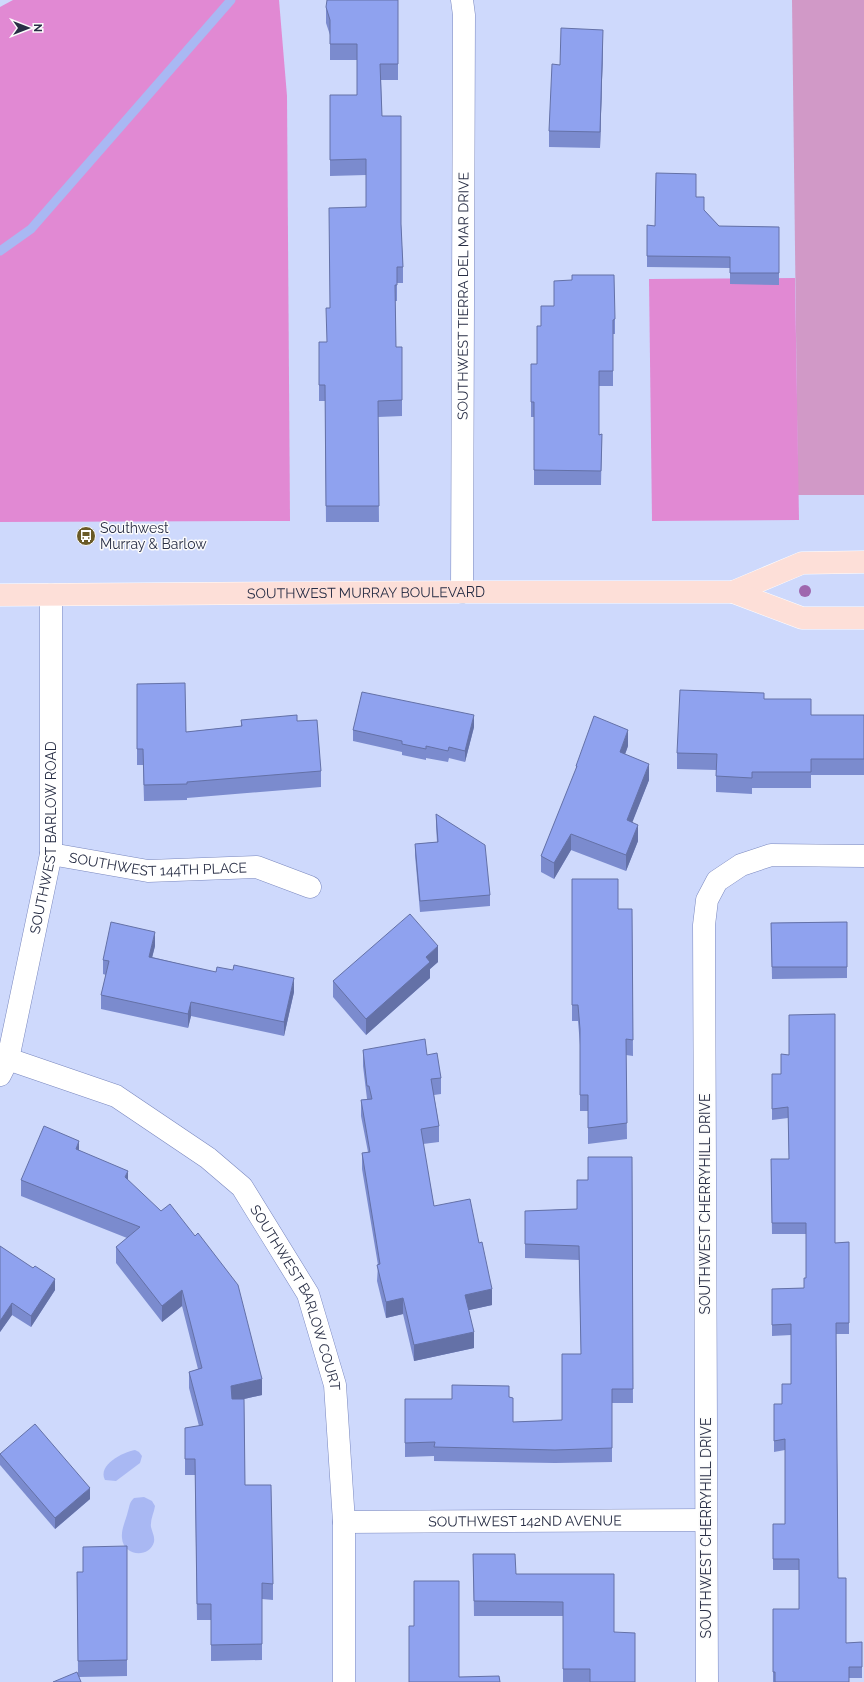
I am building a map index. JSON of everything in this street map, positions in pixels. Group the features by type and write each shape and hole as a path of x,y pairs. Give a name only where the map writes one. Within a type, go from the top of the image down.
{"main road":[{"name":"SOUTHWEST MURRAY BOULEVARD","path":"733,592 802,563 864,562"},
{"name":"SOUTHWEST MURRAY BOULEVARD","path":"0,595 733,592 802,618 864,618"}],"street":[{"name":"SOUTHWEST TIERRA DEL MAR DRIVE","path":"462,592 463,8"},
{"name":"SOUTHWEST BARLOW ROAD","path":"4,1067 51,854 51,595"},
{"name":"SOUTHWEST 144TH PLACE","path":"51,854 148,871 257,867 310,887"},
{"name":"SOUTHWEST CHERRYHILL DRIVE","path":"707,1682 704,925 707,900 717,881 741,865 771,855 864,856"},
{"name":"SOUTHWEST BARLOW COURT","path":"4,1067 116,1096 208,1158 242,1187 308,1294 335,1385 344,1522 344,1682"},
{"name":"SOUTHWEST 142ND AVENUE","path":"344,1522 706,1520"}],"shaded area":[{"path":"13,0 279,0 287,96 290,521 0,522 0,7"},
{"path":"792,0 864,0 864,495 798,495"},
{"path":"795,278 799,520 652,521 649,279"}],"water":[{"path":"135,1450 142,1456 140,1463 116,1481 105,1480 105,1469 112,1460 124,1453"},
{"path":"144,1497 152,1501 155,1506 151,1524 154,1542 147,1551 136,1553 131,1552 123,1544 122,1531 131,1501 134,1498"}],"building":[{"path":"327,0 398,0 398,64 380,64 382,116 401,116 401,224 403,267 397,267 397,285 395,285 396,347 402,347 402,400 378,401 379,506 326,506 325,385 319,385 319,342 327,342 326,308 330,308 329,208 366,207 366,159 330,160 330,95 357,95 357,44 330,44 330,20 326,7"},
{"path":"561,28 603,30 600,132 549,131 552,64 560,65"},
{"path":"656,173 696,174 696,197 704,197 704,210 719,226 779,227 779,273 730,273 730,257 647,256 647,225 655,226"},
{"path":"572,275 614,275 615,319 613,320 613,371 599,371 599,435 602,434 601,471 534,470 534,402 531,402 531,364 537,364 537,326 541,326 541,306 554,306 554,281 572,280"},
{"path":"185,683 186,732 242,726 241,720 297,715 297,721 317,720 321,771 187,782 187,784 144,785 143,749 137,749 137,684"},
{"path":"680,690 764,693 764,699 811,699 811,715 864,715 864,759 811,759 811,772 752,772 752,778 716,776 717,754 677,753"},
{"path":"362,692 474,715 465,751 449,747 448,751 426,746 426,749 402,744 402,741 353,730"},
{"path":"594,716 628,730 620,752 649,764 627,820 638,825 626,855 571,834 554,863 541,856 577,766"},
{"path":"436,814 485,845 490,895 420,901 415,844 438,842"},
{"path":"572,879 618,879 618,909 632,909 633,1040 626,1039 627,1123 588,1128 588,1095 580,1095 580,1029 578,1005 572,1005"},
{"path":"410,914 438,946 426,957 430,962 366,1019 333,981"},
{"path":"111,922 155,932 149,957 216,972 217,967 233,970 234,965 294,978 284,1022 191,1002 188,1014 101,995 109,961 103,960"},
{"path":"847,922 847,967 772,967 771,923"},
{"path":"835,1014 835,1243 849,1242 849,1323 836,1323 838,1578 846,1578 846,1643 862,1642 862,1667 849,1667 849,1682 775,1682 775,1672 773,1672 773,1609 799,1609 799,1559 773,1559 773,1524 785,1524 785,1439 774,1441 774,1404 782,1404 782,1384 791,1384 791,1324 772,1325 772,1289 804,1288 804,1278 806,1278 806,1223 772,1223 771,1159 789,1159 788,1107 772,1109 772,1074 781,1074 781,1054 789,1055 789,1015"},
{"path":"425,1039 427,1055 437,1053 441,1078 431,1079 439,1126 421,1129 434,1206 470,1199 479,1243 482,1242 492,1289 465,1295 474,1332 414,1345 403,1298 386,1302 377,1265 380,1264 362,1153 370,1152 361,1100 372,1099 369,1086 367,1086 363,1050"},
{"path":"44,1126 79,1141 76,1149 128,1171 125,1177 161,1211 170,1204 195,1236 198,1233 238,1285 262,1379 231,1386 232,1399 244,1399 245,1485 271,1485 273,1584 262,1583 262,1644 211,1645 211,1604 197,1604 195,1459 185,1459 185,1428 203,1425 189,1372 202,1368 182,1290 162,1306 116,1247 140,1227 21,1180"},
{"path":"588,1157 632,1157 633,1389 612,1389 612,1448 555,1450 434,1447 435,1442 405,1443 405,1399 452,1399 452,1385 509,1386 509,1397 513,1398 513,1422 562,1420 562,1354 581,1354 579,1246 525,1244 525,1211 577,1209 577,1180 588,1180"},
{"path":"0,1246 33,1268 35,1266 55,1279 31,1316 12,1303 0,1321"},
{"path":"35,1424 90,1488 55,1518 0,1454"},
{"path":"127,1546 127,1660 78,1661 77,1572 83,1572 83,1547"},
{"path":"473,1554 515,1554 516,1574 614,1574 614,1632 635,1633 635,1682 590,1682 590,1669 563,1669 563,1602 474,1601"},
{"path":"414,1581 459,1581 459,1677 499,1676 500,1682 409,1682 409,1626 414,1626"},
{"path":"77,1672 81,1682 53,1682"}],"waterway":[{"path":"0,251 31,229 231,0"}],"place":[{"name":"Southwest Murray & Barlow","path":"86,536"}]}
